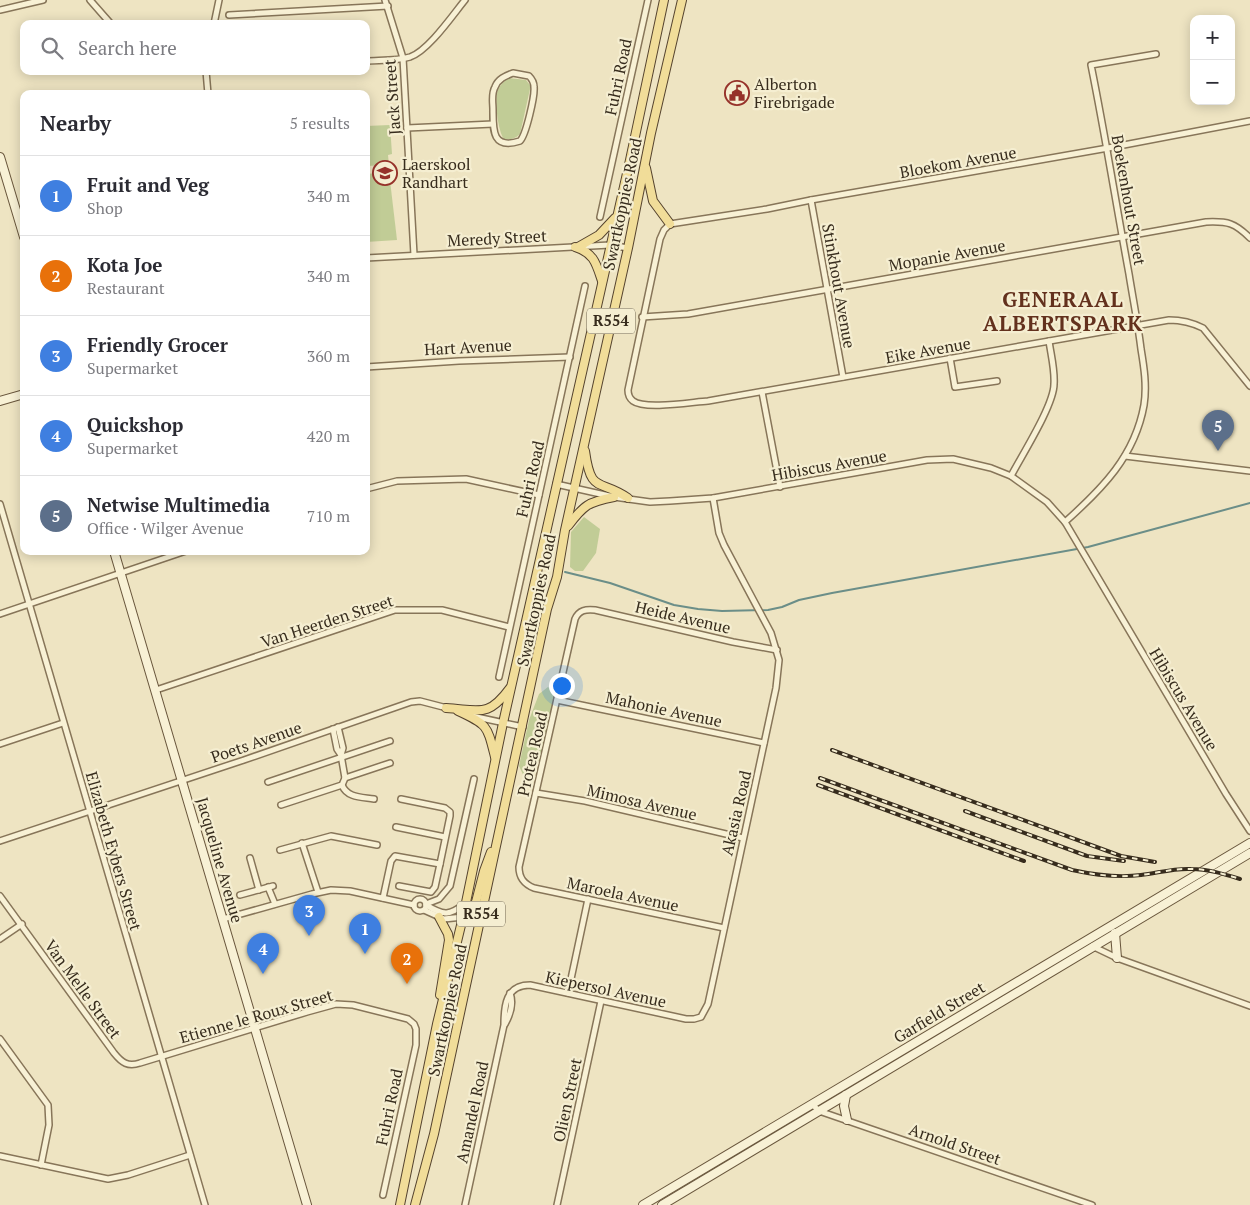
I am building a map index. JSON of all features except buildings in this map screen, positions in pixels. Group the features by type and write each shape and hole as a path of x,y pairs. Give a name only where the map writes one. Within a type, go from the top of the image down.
{"main road":[{"name":"Swartkoppies Road","path":"400,1205 437,1024 463,917 511,686 664,0"},
{"name":"Swartkoppies Road","path":"415,1205 434,1134 547,609 557,577 565,530 682,0"},
{"path":"645,161 650,195 656,207 670,224"},
{"path":"576,247 599,235 617,215"},
{"path":"576,247 586,251 592,257 602,283"},
{"path":"585,446 588,470 592,478 596,482 628,498"},
{"path":"565,530 577,514 590,503 614,497"},
{"path":"446,708 488,710 500,701 511,686"},
{"path":"458,712 482,723 490,736 496,758"},
{"path":"463,917 476,902 489,854 496,844"},
{"path":"437,1024 449,940 438,914"}],"street":[{"path":"0,10 43,0"},
{"path":"90,0 108,20"},
{"path":"215,20 219,0"},
{"name":"Jack Street","path":"385,0 403,58 414,255"},
{"path":"370,61 409,57 422,50 465,0"},
{"name":"Fuhri Road","path":"600,217 648,0"},
{"path":"229,15 388,6"},
{"name":"Boekenhout Street","path":"1065,522 1098,492 1125,456 1141,418 1145,395 1145,372 1138,326 1108,148 1091,65 1156,54"},
{"path":"512,73 529,76 534,83 534,91 523,138 514,143 504,143 494,136 493,124 493,94 494,87 498,81 512,73"},
{"path":"206,75 208,90"},
{"name":"Bloekom Avenue","path":"670,224 767,209 1250,121"},
{"path":"407,128 493,124"},
{"path":"0,157 20,224"},
{"name":"Stinkhout Avenue","path":"811,200 843,378"},
{"name":"Mopanie Avenue","path":"642,317 688,314 1206,222 1219,221 1234,225 1250,238"},
{"path":"642,317 660,239 664,230 670,224"},
{"name":"Meredy Street","path":"370,258 610,245 628,248"},
{"name":"Fuhri Road","path":"499,677 585,286"},
{"name":"Eike Avenue","path":"642,317 628,395 638,404 656,405 708,401 1178,320 1203,328 1250,386"},
{"path":"1011,476 1042,418 1053,392 1054,378 1048,342"},
{"name":"Hart Avenue","path":"370,367 570,357"},
{"path":"950,358 955,387 997,381"},
{"path":"762,392 780,486"},
{"path":"0,401 20,395"},
{"path":"1125,456 1250,471"},
{"name":"Hibiscus Avenue","path":"556,484 614,497 650,502 713,498 941,459 966,461 992,468 1011,476 1047,502 1065,522 1226,794 1250,831"},
{"path":"370,488 397,481 466,479 539,495"},
{"name":"Akasia Road","path":"698,1018 704,1013 708,1004 779,670 777,650 761,613 719,533 713,498"},
{"name":"Elizabeth Eybers Street","path":"1,508 205,1205"},
{"name":"Jacqueline Avenue","path":"115,555 307,1205"},
{"path":"0,614 174,555"},
{"name":"Van Heerden Street","path":"156,690 395,610 442,610 509,628"},
{"name":"Heide Avenue","path":"584,610 595,610 732,642 777,650"},
{"name":"Protea Road","path":"521,878 519,867 575,619 584,610"},
{"name":"Mahonie Avenue","path":"557,700 764,743"},
{"name":"Poets Avenue","path":"0,841 414,702 523,727"},
{"path":"0,744 63,723"},
{"path":"281,805 342,785 345,778 342,756 343,748 336,728"},
{"path":"268,782 390,741"},
{"path":"345,778 390,764"},
{"path":"414,905 417,911 421,912 426,906 439,899 450,886 455,872 474,779"},
{"path":"342,785 345,791 351,795 374,799"},
{"name":"Mimosa Avenue","path":"536,793 631,812 743,838"},
{"path":"399,886 431,892 435,886 450,816 448,809 402,798"},
{"path":"396,827 445,837"},
{"path":"280,850 334,836 377,846"},
{"path":"302,843 318,892"},
{"name":"Garfield Street","path":"662,1205 929,1045 1250,843"},
{"name":"Garfield Street","path":"643,1205 924,1037 1089,943 1115,933 1250,853"},
{"path":"383,898 391,861 395,856 440,864"},
{"path":"250,858 259,890"},
{"name":"Maroela Avenue","path":"521,878 528,886 534,888 724,928"},
{"path":"240,895 270,886 275,904"},
{"path":"223,920 318,892 344,890 414,905"},
{"name":"Van Melle Street","path":"0,896 121,1062 127,1065 136,1064 162,1057"},
{"path":"414,905 416,900 421,899 426,906 438,914 454,919 463,917"},
{"path":"438,914 439,899"},
{"path":"568,992 588,899"},
{"path":"438,914 454,912 466,903"},
{"path":"0,939 22,924"},
{"path":"1115,933 1117,958"},
{"path":"1089,943 1117,958 1250,1006"},
{"name":"Kiepersol Avenue","path":"510,993 522,985 568,992 686,1019 698,1018"},
{"name":"Amandel Road","path":"465,1205 504,1025 512,1004 510,993"},
{"name":"Olien Street","path":"557,1205 601,1001"},
{"name":"Etienne le Roux Street","path":"162,1057 328,1006 343,1004 402,1016 414,1024"},
{"name":"Fuhri Road","path":"383,1195 416,1045 417,1035 414,1024"},
{"path":"924,1037 929,1045"},
{"path":"0,1039 44,1098 49,1110 49,1125 41,1165"},
{"path":"846,1095 844,1106 847,1120"},
{"name":"Arnold Street","path":"812,1104 819,1111 1092,1205"},
{"path":"0,1156 108,1179 128,1175 190,1155"},
{"path":"701,1171 707,1178"}],"green space":[{"path":"509,78 526,80 530,85 530,89 520,134 514,138 504,139 500,130 496,100 499,88"},
{"path":"390,125 392,154 388,155 389,165 370,166 370,126"},
{"path":"389,172 397,240 370,242 370,174"},
{"path":"584,517 600,529 596,553 583,571 575,571 570,567 571,532"},
{"path":"548,687 557,695 544,750 527,783 519,766 529,720 539,694"}],"waterway":[{"path":"565,572 610,583 674,605 722,611 768,610 799,600 832,593 1088,547 1250,503"}],"railway":[{"path":"832,750 1121,856 1155,862"},
{"path":"820,778 1072,870 1098,875 1124,876 1178,869 1197,869 1240,879"},
{"path":"818,785 1024,861"},
{"path":"965,811 1087,856 1124,861"}],"place":[{"name":"Alberton Firebrigade","path":"737,93"},
{"name":"Laerskool Randhart","path":"385,173"},
{"name":"Netwise Multimedia","path":"1218,451"},
{"name":"Friendly Grocer","path":"309,936"},
{"name":"Fruit and Veg","path":"365,954"},
{"name":"Quickshop","path":"263,974"},
{"name":"Kota Joe","path":"407,984"}],"district":[{"name":"GENERAAL ALBERTSPARK","path":"1063,312"}]}
